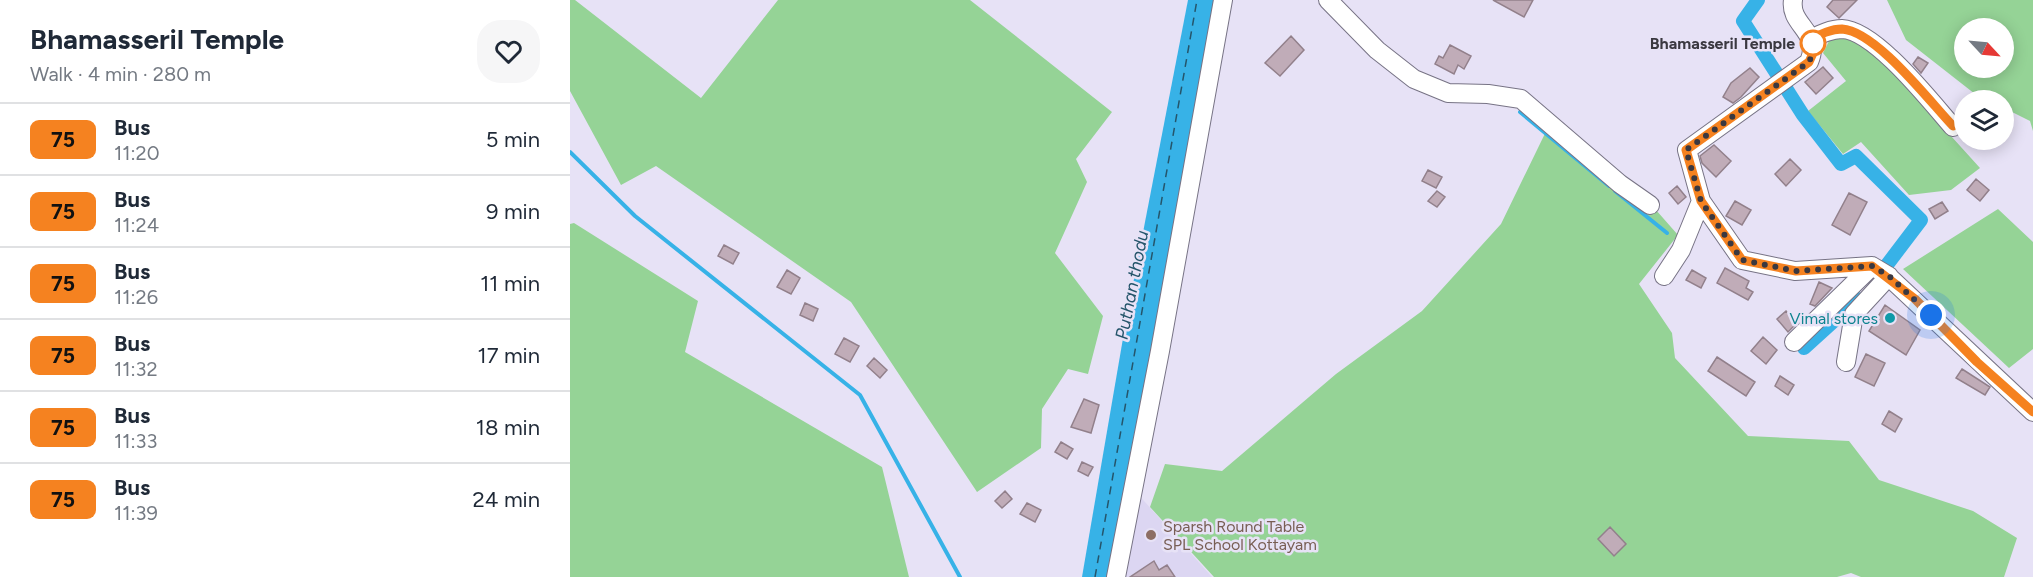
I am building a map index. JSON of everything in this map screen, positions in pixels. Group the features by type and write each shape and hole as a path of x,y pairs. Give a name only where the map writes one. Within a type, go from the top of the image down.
{"street":[{"path":"1116,577 1160,351 1223,0"},
{"path":"1328,0 1377,50 1414,79 1448,93 1488,94 1521,99 1620,184 1650,205"},
{"path":"1793,0 1794,13 1811,39 1814,51 1809,62 1686,150 1701,201 1742,260 1796,271 1881,271 2033,412"},
{"path":"1811,39 1844,29 1861,36 1886,53 1953,126"},
{"path":"1664,276 1682,250 1701,201"},
{"path":"1794,342 1881,271"},
{"path":"1846,362 1854,314 1881,271"}],"shaded area":[{"name":"Sparsh Round Table SPL School Kottayam","path":"1136,492 1212,577 1120,577"}],"green space":[{"path":"570,0 575,0 701,98 778,0 970,0 1112,112 1076,159 1087,182 1055,253 1103,316 1088,374 1068,369 1042,409 1041,448 977,492 851,302 656,166 621,185 570,91"},
{"path":"1887,0 2033,0 2033,131 2030,121 2014,113 2014,90 1970,90 1955,78 2014,78 2014,18 1954,18 1954,78 1906,40"},
{"path":"1832,35 1853,37 1874,51 1954,139 1954,150 1964,150 1980,168 1951,190 1909,195 1861,142 1843,154 1808,111 1846,81 1823,53"},
{"path":"1553,117 1641,193 1678,235 1639,284 1672,333 1675,358 1748,436 1849,441 1879,480 1973,511 2017,538 2004,577 1861,577 1851,573 1837,577 1214,577 1150,507 1165,464 1222,471 1336,374 1422,311 1501,224"},
{"path":"1998,209 2033,242 2033,349 2009,368 1903,269"},
{"path":"574,223 698,301 685,352 882,467 909,577 570,577 570,224"}],"water":[{"path":"1188,0 1218,0 1109,577 1082,577 1127,315"}],"building":[{"path":"1493,0 1533,0 1524,17"},
{"path":"1833,0 1857,0 1839,18 1827,7"},
{"path":"1291,36 1304,50 1280,76 1265,63"},
{"path":"1450,45 1471,56 1464,69 1458,65 1454,74 1435,64 1439,56 1443,58"},
{"path":"1918,57 1928,63 1921,73 1913,64"},
{"path":"1823,67 1833,78 1816,94 1805,82"},
{"path":"1750,68 1759,77 1741,97 1733,103 1723,97 1731,83"},
{"path":"1714,145 1731,161 1716,177 1702,163 1700,156"},
{"path":"1790,159 1801,170 1786,186 1775,174"},
{"path":"1428,170 1442,177 1436,188 1422,181"},
{"path":"1976,179 1989,190 1980,201 1967,190"},
{"path":"1677,186 1686,197 1678,204 1669,193"},
{"path":"1437,191 1445,197 1437,207 1428,201"},
{"path":"1849,193 1867,202 1850,235 1832,225"},
{"path":"1735,201 1751,210 1742,225 1726,216"},
{"path":"1942,202 1948,211 1935,219 1929,209"},
{"path":"724,245 739,253 733,264 718,256"},
{"path":"1725,268 1749,281 1746,288 1753,292 1748,300 1717,283"},
{"path":"787,270 800,278 791,294 777,287"},
{"path":"1692,270 1706,278 1701,288 1686,280"},
{"path":"1819,282 1832,288 1815,306 1810,304"},
{"path":"805,303 818,309 813,321 800,315"},
{"name":"Vimal stores","path":"1885,305 1920,330 1906,355 1869,331"},
{"path":"1786,311 1797,323 1788,332 1777,319"},
{"path":"1763,337 1777,350 1766,364 1751,351"},
{"path":"844,338 859,346 850,362 835,354"},
{"path":"1866,354 1885,363 1874,386 1855,377"},
{"path":"1717,357 1755,382 1746,396 1708,371"},
{"path":"874,358 887,370 880,378 867,366"},
{"path":"1962,369 1990,387 1985,395 1956,378"},
{"path":"1780,376 1794,385 1788,395 1775,386"},
{"path":"1084,399 1099,405 1091,433 1071,427"},
{"path":"1889,411 1902,419 1895,432 1882,424"},
{"path":"1061,442 1073,449 1067,459 1055,452"},
{"path":"1082,462 1093,467 1088,476 1078,471"},
{"path":"1005,491 1012,499 1002,508 995,501"},
{"path":"1027,503 1041,510 1035,522 1020,514"},
{"path":"1610,527 1626,544 1614,556 1598,539"},
{"path":"1154,561 1159,570 1167,565 1175,577 1130,577"}],"waterway":[{"path":"1758,0 1743,21 1803,115 1841,164 1856,156 1921,220 1877,278"},
{"path":"1520,112 1609,186"},
{"path":"570,152 635,216 860,395 960,577"},
{"path":"1615,191 1667,233"},
{"path":"1804,348 1858,299"}],"ferry route":[{"path":"1095,577 1197,0"}],"bus line":[{"name":"75","path":"1953,126 1886,53 1861,36 1844,29 1834,30 1811,39 1814,51 1809,62 1686,150 1701,201 1742,260 1796,271 1834,266 1872,266 1889,276 1915,299 1977,362 2033,412"}],"place":[{"name":"Bhamasseril Temple","path":"1813,43"},
{"name":"Vimal stores","path":"1890,318"},
{"name":"Sparsh Round Table SPL School Kottayam","path":"1151,535"}],"route":[{"path":"1813,43 1812,41 1814,51 1809,62 1686,150 1701,201 1742,260 1796,271 1834,266 1872,266 1889,276 1931,315"}],"water label":[{"name":"Puthan thodu","path":"1132,285"}]}
